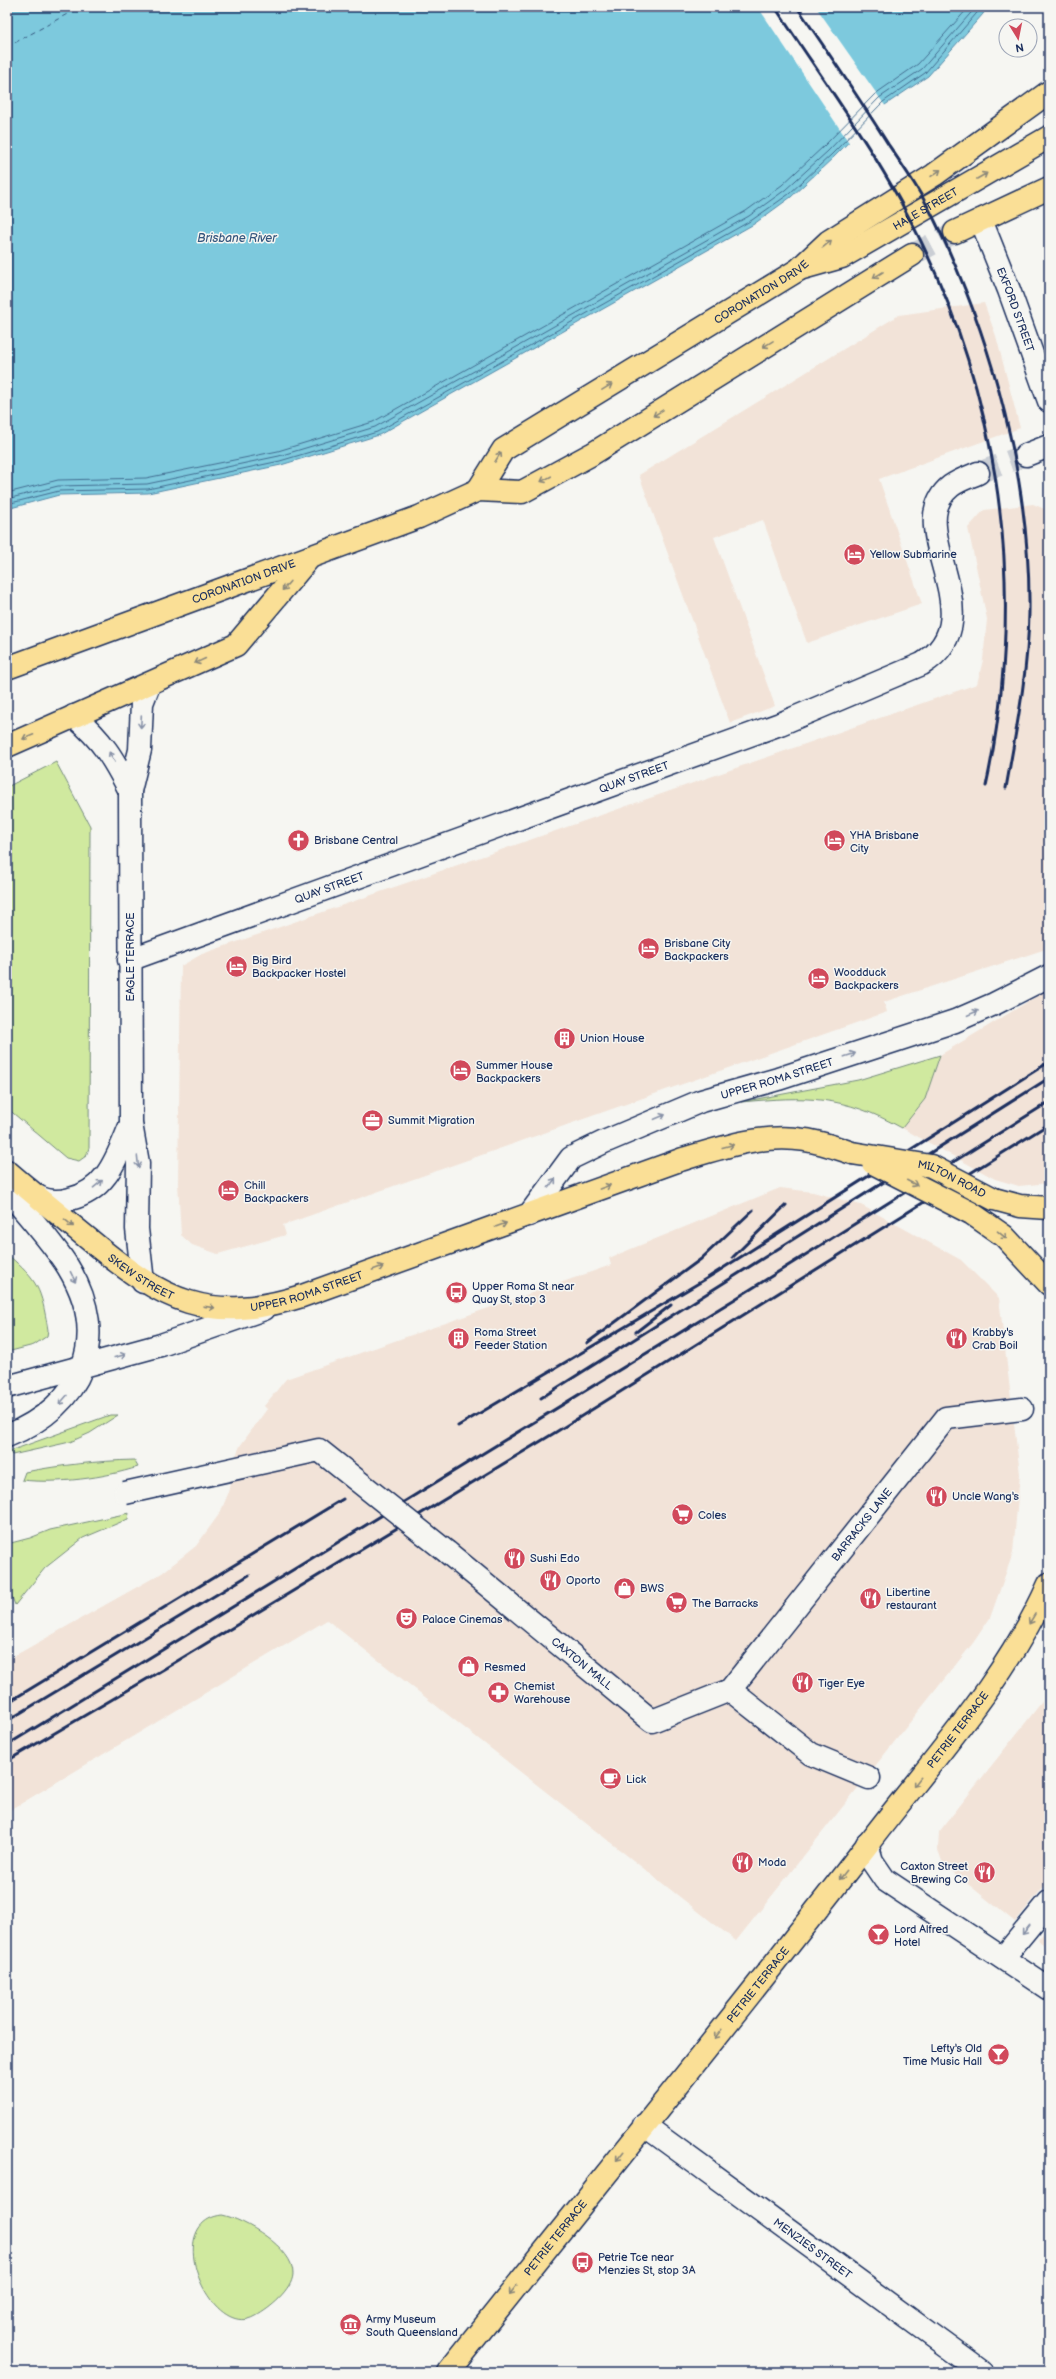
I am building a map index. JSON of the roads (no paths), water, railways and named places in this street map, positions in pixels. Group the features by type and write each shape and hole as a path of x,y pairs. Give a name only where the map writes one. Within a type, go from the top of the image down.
{"main road":[{"name":"CORONATION DRIVE","path":"478,490 502,450 798,270 829,242 934,175 1049,92"},
{"name":"HALE STREET","path":"798,270 842,257 1049,137"},
{"path":"955,232 1049,188"},
{"name":"CORONATION DRIVE","path":"7,668 418,517 478,490 522,492 592,454 912,255"},
{"path":"7,746 236,645 311,556"},
{"name":"UPPER ROMA STREET","path":"302,1296 680,1160 756,1140 779,1138 804,1140 852,1153 971,1213 1004,1236 1049,1284"},
{"name":"MILTON ROAD","path":"852,1153 931,1166 994,1199 1020,1206 1049,1208"},
{"name":"SKEW STREET","path":"7,1171 143,1282 171,1296 215,1308 255,1307 302,1296"},
{"name":"PETRIE TERRACE","path":"448,2372 969,1715 999,1674 1037,1611 1049,1584"}],"street":[{"name":"EXFORD STREET","path":"981,220 1009,290 1049,400"},
{"path":"1026,455 1049,446"},
{"name":"QUAY STREET","path":"129,960 780,724 922,664 934,657 944,646 950,634 952,620 951,596 937,541 935,525 940,499 950,487 978,473"},
{"name":"EAGLE TERRACE","path":"143,1282 137,1228 138,1164 131,1124 129,960 130,791 139,756 142,703 149,684"},
{"name":"EAGLE TERRACE","path":"74,716 95,735 112,755 130,791"},
{"name":"UPPER ROMA STREET","path":"529,1214 571,1158 604,1142 701,1101 778,1079 955,1021 994,1004 1049,976"},
{"name":"EAGLE TERRACE","path":"37,1196 51,1201 64,1201 78,1197 98,1185 111,1169 131,1124"},
{"path":"7,1190 68,1266 80,1293 87,1318 88,1337 83,1366 70,1391 55,1408 37,1422 7,1436"},
{"name":"UPPER ROMA STREET","path":"7,1387 161,1345 302,1296"},
{"name":"BARRACKS LANE","path":"730,1690 946,1418 1022,1409"},
{"name":"CAXTON MALL","path":"125,1493 318,1450 447,1552 652,1721 730,1690"},
{"path":"730,1690 811,1754 870,1778"},
{"path":"867,1844 872,1861 885,1880 1049,1989"},
{"path":"1003,1958 1049,1902"},
{"name":"MENZIES STREET","path":"644,2125 982,2372"}],"water":[{"name":"Brisbane River","path":"7,7 986,7 983,14 928,76 885,105 834,157 791,197 754,224 379,435 281,465 148,493 59,495 7,509"}],"tunnel":[{"path":"912,255 955,232"},
{"path":"978,473 1026,455"}],"railway":[{"path":"775,7 877,160 927,253 956,326 979,400 995,476 1004,552 1005,630 999,708 986,786"},
{"path":"797,7 920,192 931,213 975,315 991,363 1005,413 1023,513 1028,563 1029,613 1024,679 1006,788"},
{"path":"458,1426 709,1277 1049,1062"},
{"path":"541,1398 1049,1078"},
{"path":"7,1745 735,1299 1049,1102"},
{"path":"7,1761 164,1669 556,1432 1049,1124"},
{"path":"733,1257 786,1205"},
{"path":"587,1343 701,1259 753,1210"},
{"path":"636,1332 671,1305"},
{"path":"7,1703 343,1499"},
{"path":"7,1721 249,1575"}],"place":[{"name":"Yellow Submarine","path":"855,554"},
{"name":"Brisbane Central","path":"299,840"},
{"name":"YHA Brisbane City","path":"835,841"},
{"name":"Brisbane City Backpackers","path":"648,949"},
{"name":"Big Bird Backpacker Hostel","path":"237,966"},
{"name":"Woodduck Backpackers","path":"818,978"},
{"name":"Union House","path":"564,1038"},
{"name":"Summer House Backpackers","path":"461,1071"},
{"name":"Summit Migration","path":"372,1120"},
{"name":"Chill Backpackers","path":"229,1191"},
{"name":"Upper Roma St near Quay St, stop 3","path":"457,1292"},
{"name":"Roma Street Feeder Station","path":"458,1338"},
{"name":"Krabby's Crab Boil","path":"956,1338"},
{"name":"Uncle Wang's","path":"936,1496"},
{"name":"Coles","path":"682,1515"},
{"name":"Sushi Edo","path":"515,1558"},
{"name":"Oporto","path":"550,1580"},
{"name":"BWS","path":"625,1588"},
{"name":"Libertine restaurant","path":"871,1598"},
{"name":"The Barracks","path":"677,1603"},
{"name":"Palace Cinemas","path":"407,1619"},
{"name":"Resmed","path":"469,1667"},
{"name":"Tiger Eye","path":"803,1683"},
{"name":"Chemist Warehouse","path":"499,1692"},
{"name":"Lick","path":"611,1779"},
{"name":"Moda","path":"742,1862"},
{"name":"Caxton Street Brewing Co","path":"984,1872"},
{"name":"Lord Alfred Hotel","path":"878,1935"},
{"name":"Lefty's Old Time Music Hall","path":"998,2054"},
{"name":"Petrie Tce near Menzies St, stop 3A","path":"582,2263"},
{"name":"Army Museum South Queensland","path":"351,2325"}]}
